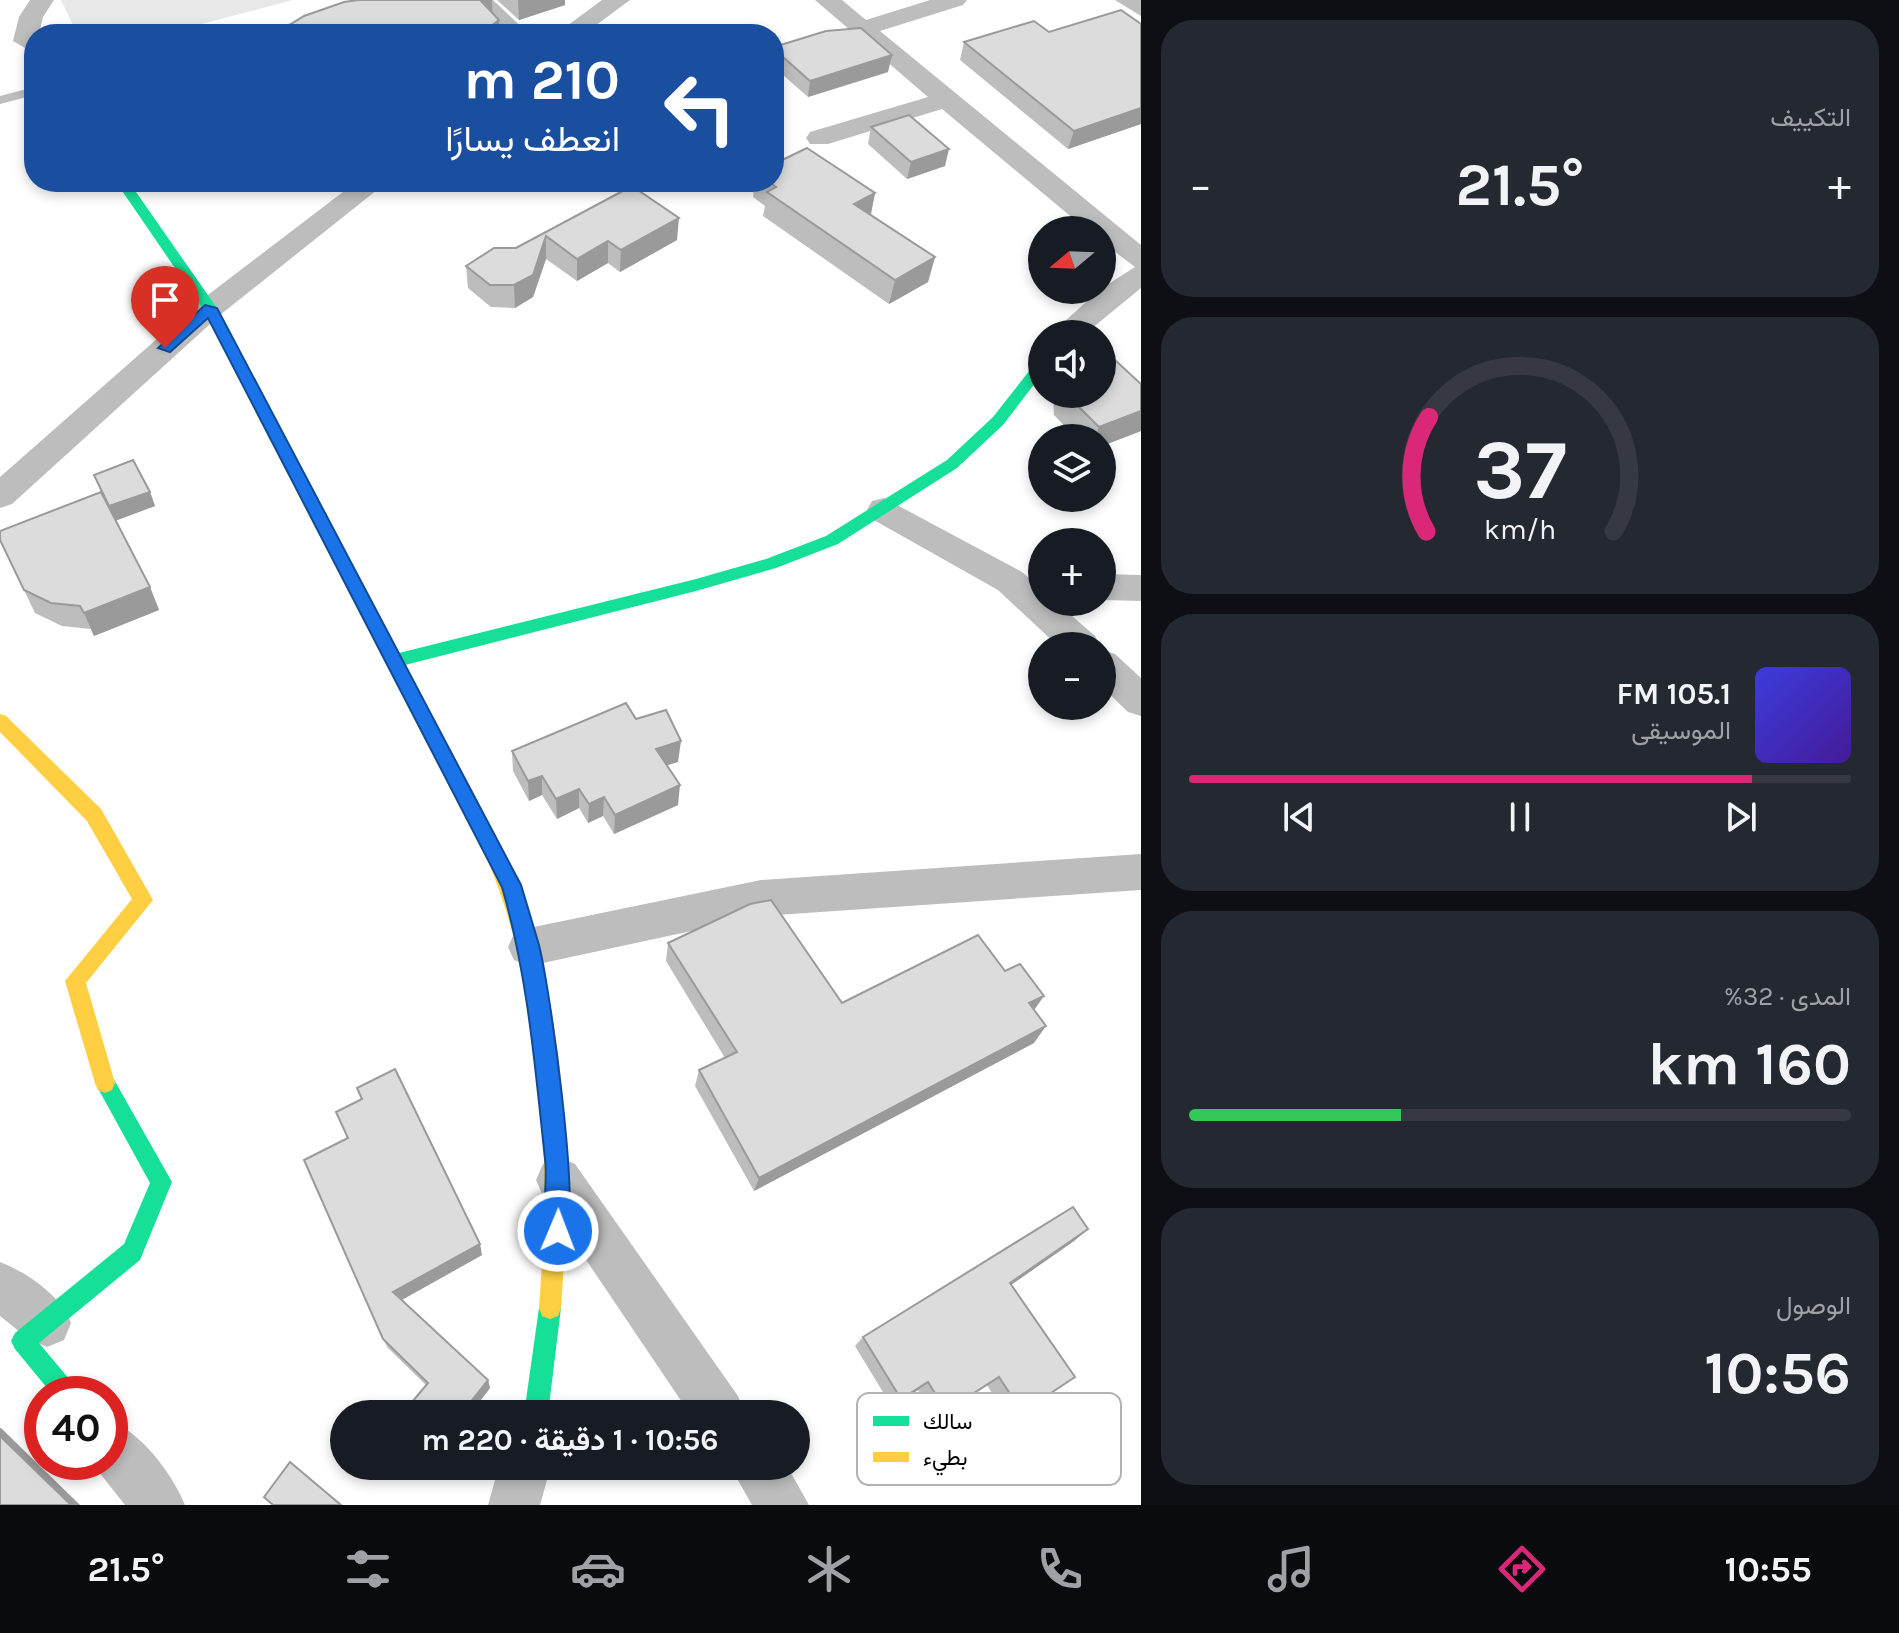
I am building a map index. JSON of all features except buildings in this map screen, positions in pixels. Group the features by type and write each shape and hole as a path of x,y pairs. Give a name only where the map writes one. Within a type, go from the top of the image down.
{"street":[{"path":"31,24 31,17 42,0"},
{"path":"479,0 506,24"},
{"path":"583,24 618,0"},
{"path":"827,0 1141,260"},
{"path":"862,29 955,0"},
{"path":"1127,0 1141,9"},
{"path":"1,32 24,45"},
{"path":"819,138 947,99"},
{"path":"129,192 210,308 511,885 529,947 559,1180 557,1256 538,1400"},
{"path":"0,496 210,308 360,192"},
{"path":"1082,320 1141,275"},
{"path":"396,661 770,564 832,540 884,510 952,464 998,421 1028,382"},
{"path":"884,510 1026,582 1070,632"},
{"path":"1116,587 1141,588"},
{"path":"1116,677 1141,701"},
{"path":"0,721 94,815 143,900 75,981 103,1079 161,1182 132,1252 24,1340"},
{"path":"529,947 761,898 1141,872"},
{"path":"559,1180 710,1400"},
{"path":"0,1286 24,1340 53,1376"},
{"path":"128,1468 159,1505"},
{"path":"514,1505 521,1480"},
{"path":"766,1480 783,1505"}],"lane":[{"path":"299,24 334,15"},
{"path":"0,100 24,94"}],"shaded area":[{"path":"61,0 293,0 201,24 72,24"}],"traffic: fast":[{"path":"129,192 210,308 490,844"},
{"path":"396,661 696,585 770,564 832,540 952,464 998,421 1028,382"},
{"path":"52,1376 23,1341 132,1252 161,1182 105,1083"},
{"path":"538,1400 550,1308"}],"traffic: slow":[{"path":"0,721 94,815 143,900 75,981 105,1083"},
{"path":"490,844 512,895 529,950 542,1009 550,1070 556,1193 550,1308"}],"route":[{"path":"165,348 210,308 511,885 529,947 539,1006 559,1180 558,1231"}]}
